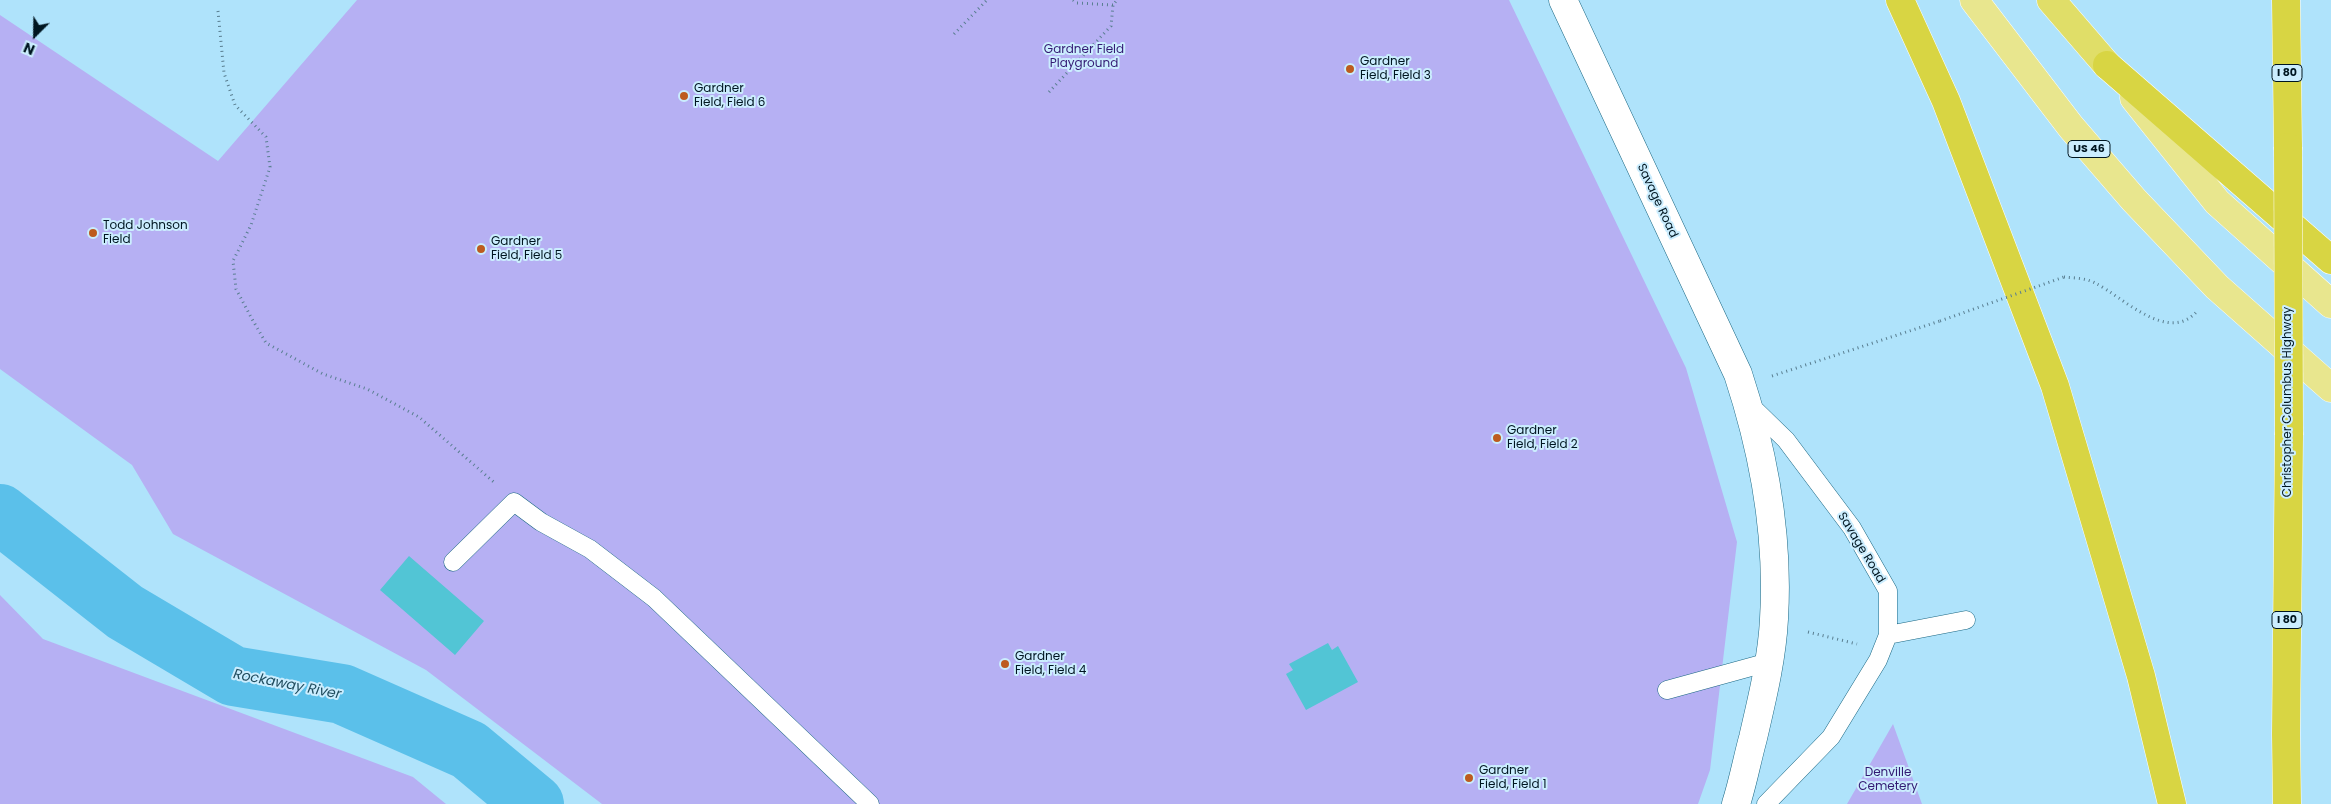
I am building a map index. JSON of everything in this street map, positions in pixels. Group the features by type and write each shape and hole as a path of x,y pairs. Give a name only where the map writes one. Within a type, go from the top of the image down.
{"highway":[{"path":"1900,0 1946,101 2054,386 2142,676 2172,804"},
{"path":"2051,0 2107,65 2331,260"},
{"name":"Christopher Columbus Highway","path":"2286,0 2289,435 2287,804"}],"main road":[{"name":"US 46","path":"1974,0 2070,127 2134,200 2217,287 2331,388"},
{"path":"2107,65 2217,202 2331,304"}],"street":[{"name":"Savage Road","path":"1563,0 1738,374 1748,403 1769,494 1775,556 1774,619 1766,681 1736,804"}],"lane":[{"name":"Savage Road","path":"1748,403 1786,440 1852,528 1888,591 1885,642 1878,660 1831,737 1766,804"},
{"path":"453,562 514,502 541,522 590,549 654,598 870,804"},
{"path":"1885,642 1966,620"},
{"path":"1667,690 1769,662"}],"path":[{"path":"954,34 987,0"},
{"path":"1073,0 1077,3 1112,5"},
{"path":"1049,92 1111,26 1112,5 1117,0"},
{"path":"218,11 224,73 235,105 266,137 270,167 250,226 233,261 236,289 252,320 266,343 323,374 367,389 419,417 493,481 514,502"},
{"path":"1770,377 1940,321 2064,276 2094,282 2153,319 2173,323 2192,316 2203,303"},
{"path":"1808,632 1885,642"}],"green space":[{"name":"Gardner Field Playground","path":"357,0 1509,0 1686,368 1737,542 1710,770 1698,804 602,804 426,670 173,534 132,465 0,369 0,15 218,161"},
{"path":"0,595 43,639 413,777 446,804 0,804"},
{"name":"Denville Cemetery","path":"1893,724 1922,804 1847,804"}],"building":[{"path":"409,556 484,621 455,655 380,590"},
{"path":"1328,643 1332,650 1338,646 1358,682 1306,710 1286,674 1293,670 1289,664"}],"waterway":[{"name":"Rockaway River","path":"0,514 125,612 233,676 342,694 469,750 534,804"}],"place":[{"name":"Gardner Field, Field 3","path":"1350,69"},
{"name":"Gardner Field, Field 6","path":"684,96"},
{"name":"Todd Johnson Field","path":"93,233"},
{"name":"Gardner Field, Field 5","path":"481,249"},
{"name":"Gardner Field, Field 2","path":"1497,438"},
{"name":"Gardner Field, Field 4","path":"1005,664"},
{"name":"Gardner Field, Field 1","path":"1469,778"}]}
